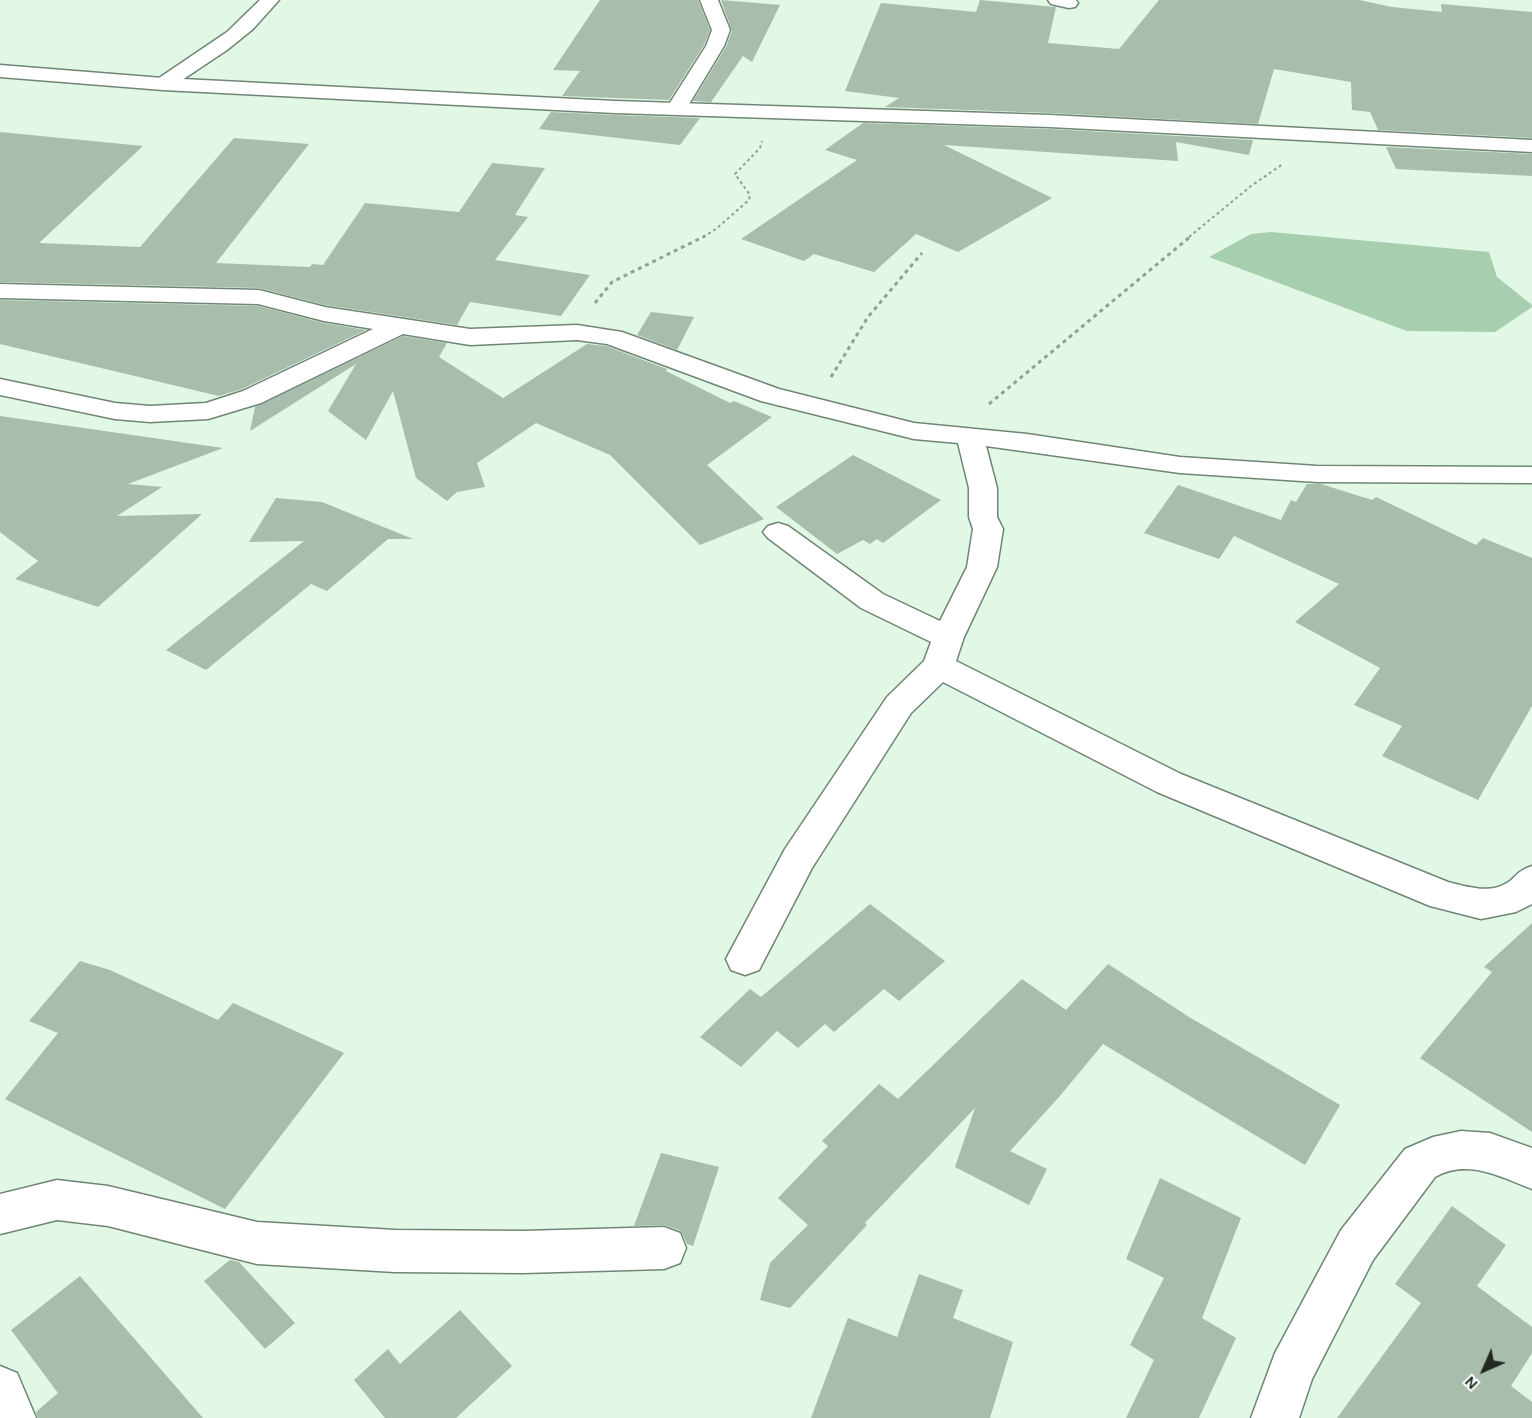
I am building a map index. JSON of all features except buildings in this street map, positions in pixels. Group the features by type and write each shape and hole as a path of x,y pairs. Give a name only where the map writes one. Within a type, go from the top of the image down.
{"street":[{"path":"163,84 235,35 256,18 270,0"},
{"path":"676,109 715,46 721,30 709,0"},
{"path":"0,71 163,84 676,109 1149,125 1324,137 1532,146"},
{"path":"0,291 259,297 324,314 470,337 494,338 571,331 613,337 702,372 770,395 914,431 1027,442 1180,465 1317,474 1532,476"},
{"path":"0,387 115,411 150,414 207,411 252,397 398,327"},
{"path":"745,959 798,859 899,705 943,652 982,567 988,528 983,517 983,488 961,435"},
{"path":"778,532 943,652 1169,783 1443,896 1481,904 1516,897 1532,880"},
{"path":"1275,1418 1292,1370 1358,1245 1420,1163 1432,1154 1446,1150 1504,1155 1532,1169"},
{"path":"0,1214 57,1200 108,1206 257,1243 395,1251 523,1252 664,1248"},
{"path":"0,1390 12,1418"}],"path":[{"path":"571,331 612,282 697,241 716,229 749,200 750,195 735,174 760,148 765,133 764,112"},
{"path":"961,435 1251,186 1324,137"},
{"path":"813,406 868,317 922,253"}],"green space":[{"path":"1271,232 1489,252 1497,277 1532,307 1495,332 1407,331 1209,257 1251,234"}]}
